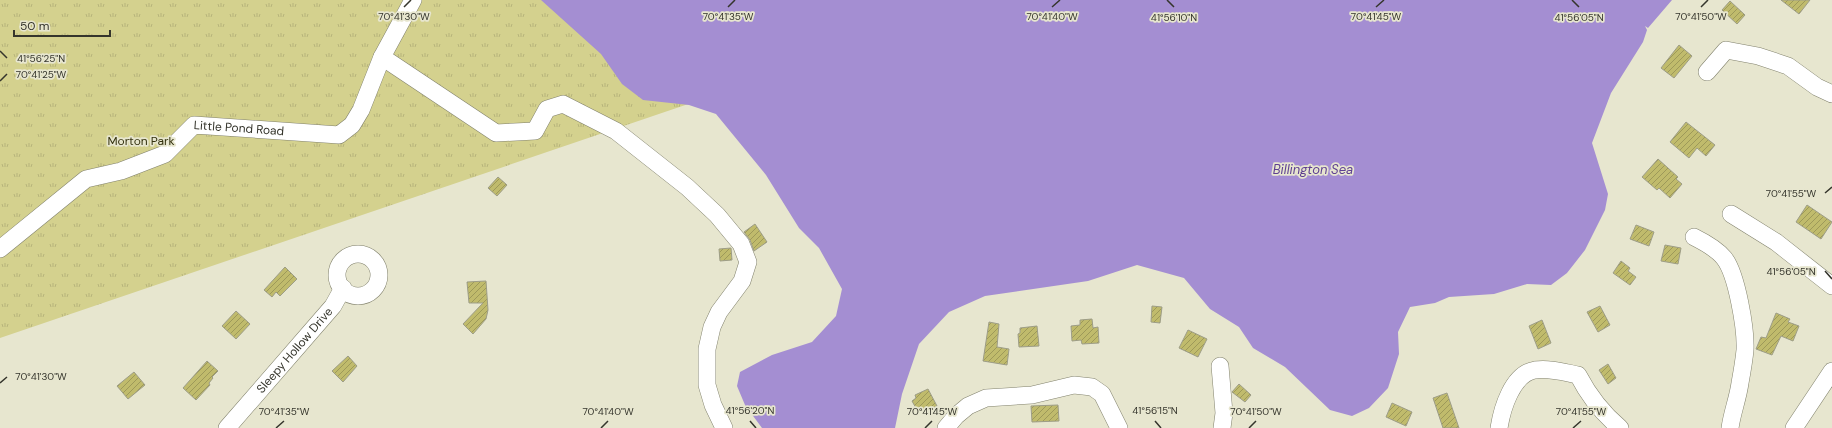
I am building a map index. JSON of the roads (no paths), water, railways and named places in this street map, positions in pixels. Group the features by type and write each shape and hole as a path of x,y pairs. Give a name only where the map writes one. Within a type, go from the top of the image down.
{"street":[{"name":"Little Pond Road","path":"0,249 86,179 120,171 164,154 194,125 339,135 352,125 361,110 382,57 413,0"},
{"path":"1707,72 1726,50 1758,56 1788,66 1817,87 1832,94"},
{"path":"382,57 496,133 535,131 547,109 563,104 616,131 687,187 717,215 741,244 748,262 742,281 719,312 712,327 707,348 707,384 713,405 724,428"},
{"path":"1731,214 1776,242 1832,286"},
{"path":"1694,237 1705,243 1724,258 1735,281 1741,312 1745,348 1740,385 1731,417 1730,428"},
{"name":"Sleepy Hollow Drive","path":"227,428 332,306 343,288"},
{"path":"1220,366 1224,413 1222,428"},
{"path":"1499,428 1502,411 1516,382 1533,370 1553,370 1578,375 1588,395 1609,419 1620,428"},
{"path":"1794,428 1832,371"},
{"path":"946,428 956,416 968,406 986,398 1032,395 1074,385 1092,387 1102,394 1119,428"}],"water":[{"name":"Billington Sea","path":"541,0 1672,0 1648,28 1645,26 1647,30 1643,42 1611,93 1592,143 1608,194 1605,210 1585,250 1567,273 1551,285 1527,284 1494,294 1449,297 1435,303 1410,307 1398,332 1399,354 1388,388 1369,408 1352,416 1330,410 1285,367 1253,348 1239,327 1210,309 1184,278 1137,265 1088,281 985,296 949,312 919,344 902,394 895,428 762,428 745,405 737,386 740,372 772,355 812,342 836,316 842,289 819,248 799,228 766,175 716,114 689,105 643,100 622,84 601,54"}],"park label":[{"name":"Morton Park","path":"141,141"}]}
